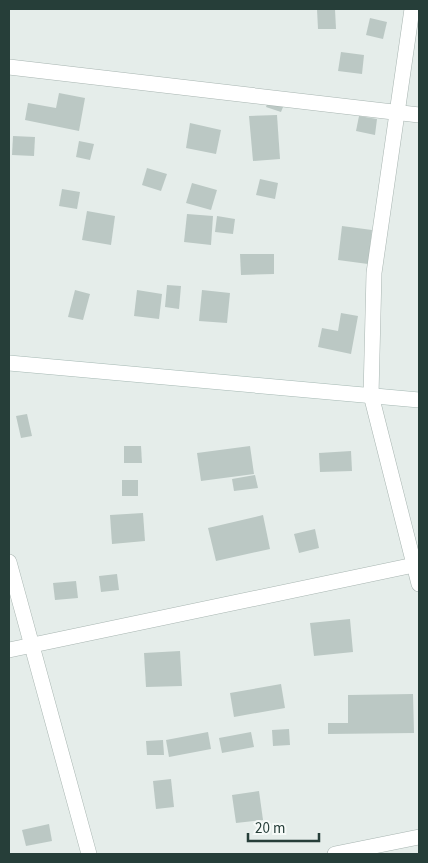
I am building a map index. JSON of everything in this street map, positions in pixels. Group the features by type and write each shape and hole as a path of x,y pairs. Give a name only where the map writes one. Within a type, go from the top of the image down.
{"street":[{"path":"412,9 374,273 371,395 419,584"},
{"path":"9,67 419,115"},
{"path":"9,363 419,400"},
{"path":"9,562 89,854"},
{"path":"9,650 414,565"},
{"path":"335,854 419,837"}],"building":[{"path":"317,9 335,9 336,29 318,29"},
{"path":"370,18 387,22 383,39 366,35"},
{"path":"341,52 364,55 362,74 338,71"},
{"path":"59,93 85,98 79,131 25,120 28,103 56,108"},
{"path":"270,97 285,102 281,112 266,107"},
{"path":"277,115 280,159 253,161 249,116"},
{"path":"359,116 377,119 375,135 356,131"},
{"path":"190,123 221,130 216,154 186,148"},
{"path":"13,136 35,137 34,156 12,155"},
{"path":"79,141 94,144 90,160 76,157"},
{"path":"147,168 167,174 161,191 142,185"},
{"path":"260,179 278,183 275,199 256,195"},
{"path":"192,183 217,190 211,210 186,203"},
{"path":"62,189 80,192 77,209 59,206"},
{"path":"87,211 115,216 111,245 82,240"},
{"path":"187,214 213,216 211,245 184,242"},
{"path":"217,216 235,219 233,234 215,232"},
{"path":"342,226 372,230 368,264 338,260"},
{"path":"240,254 274,254 274,274 241,275"},
{"path":"167,285 181,286 179,309 165,307"},
{"path":"75,290 90,294 83,320 68,317"},
{"path":"137,290 162,294 159,319 134,316"},
{"path":"202,290 230,293 227,323 199,321"},
{"path":"341,313 358,316 351,354 318,347 322,328 338,331"},
{"path":"27,414 32,436 21,438 16,416"},
{"path":"124,446 141,446 142,463 124,463"},
{"path":"250,446 254,474 201,481 197,453"},
{"path":"351,451 352,471 320,472 319,453"},
{"path":"255,475 258,488 234,491 232,479"},
{"path":"122,480 138,480 138,496 122,496"},
{"path":"143,513 145,541 112,544 110,515"},
{"path":"263,515 270,549 216,561 208,528"},
{"path":"315,529 319,548 299,553 294,534"},
{"path":"117,574 119,590 101,592 99,576"},
{"path":"76,581 78,598 55,600 53,583"},
{"path":"350,619 353,652 314,656 310,623"},
{"path":"180,651 182,686 146,687 144,653"},
{"path":"281,684 285,708 234,717 230,693"},
{"path":"413,694 414,733 328,734 328,723 348,723 348,695"},
{"path":"289,729 290,745 273,746 272,730"},
{"path":"208,732 211,749 169,757 166,740"},
{"path":"251,732 254,747 222,753 219,738"},
{"path":"163,740 164,755 147,755 146,741"},
{"path":"171,779 174,807 156,809 153,781"},
{"path":"259,791 263,820 236,823 232,795"},
{"path":"49,824 52,841 26,846 22,830"}]}
